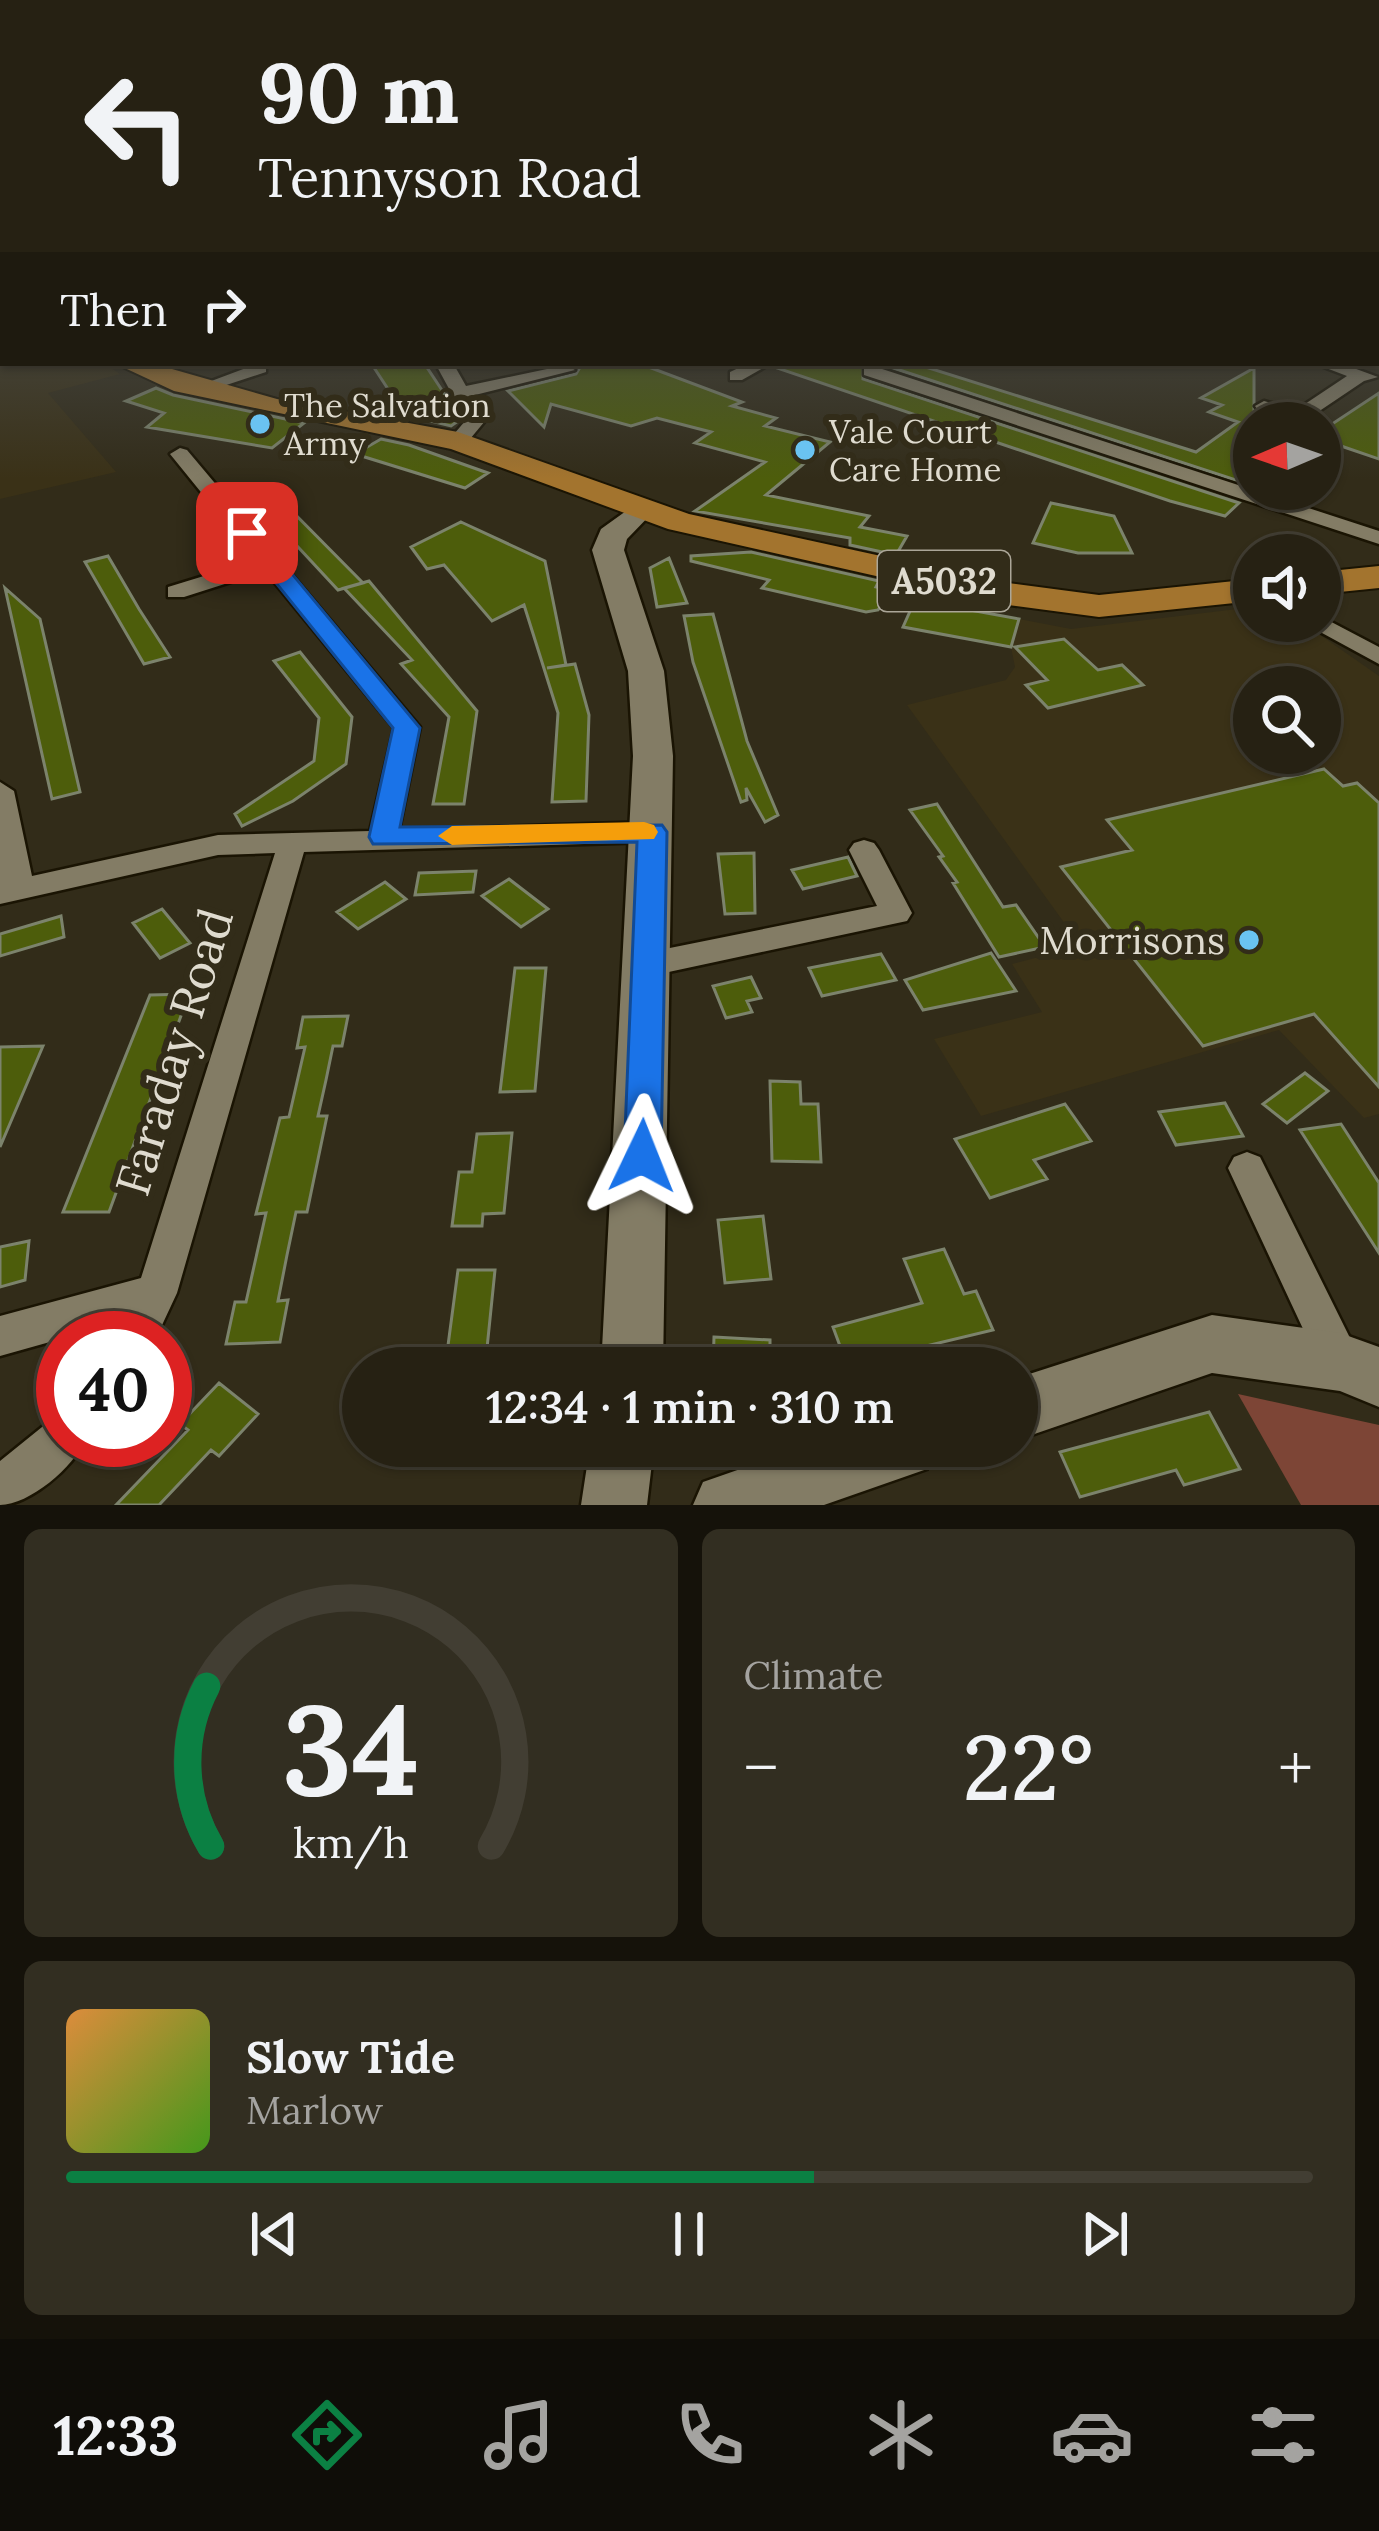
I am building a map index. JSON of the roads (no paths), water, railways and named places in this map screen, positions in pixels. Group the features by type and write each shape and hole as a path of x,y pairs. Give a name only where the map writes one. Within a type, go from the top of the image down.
{"main road":[{"name":"A5032","path":"136,366 199,388 458,441 532,464 640,510 800,551 1025,596 1100,606 1233,592"},
{"path":"1341,581 1379,577"}],"street":[{"path":"446,366 476,421 458,441"},
{"path":"1332,366 1370,377"},
{"path":"199,388 226,371 260,368"},
{"path":"460,393 566,370"},
{"path":"870,371 1379,538"},
{"path":"1341,402 1370,377"},
{"path":"180,454 407,728 383,837"},
{"path":"633,1347 650,964 652,706 608,550 613,536 640,510"},
{"path":"176,592 271,562"},
{"path":"1341,637 1379,657"},
{"path":"0,791 9,890 218,844 652,832"},
{"name":"Faraday Road","path":"148,1311 293,841"},
{"path":"650,964 896,913 864,850"},
{"path":"1247,1168 1359,1369"},
{"path":"0,1336 157,1293"},
{"path":"1038,1402 1212,1344 1359,1369"},
{"path":"0,1490 36,1461"},
{"path":"614,1505 619,1467"},
{"path":"726,1505 841,1467"}],"place":[{"name":"The Salvation Army","path":"260,424"},
{"name":"Vale Court Care Home","path":"805,450"},
{"name":"Morrisons","path":"1249,940"}]}
